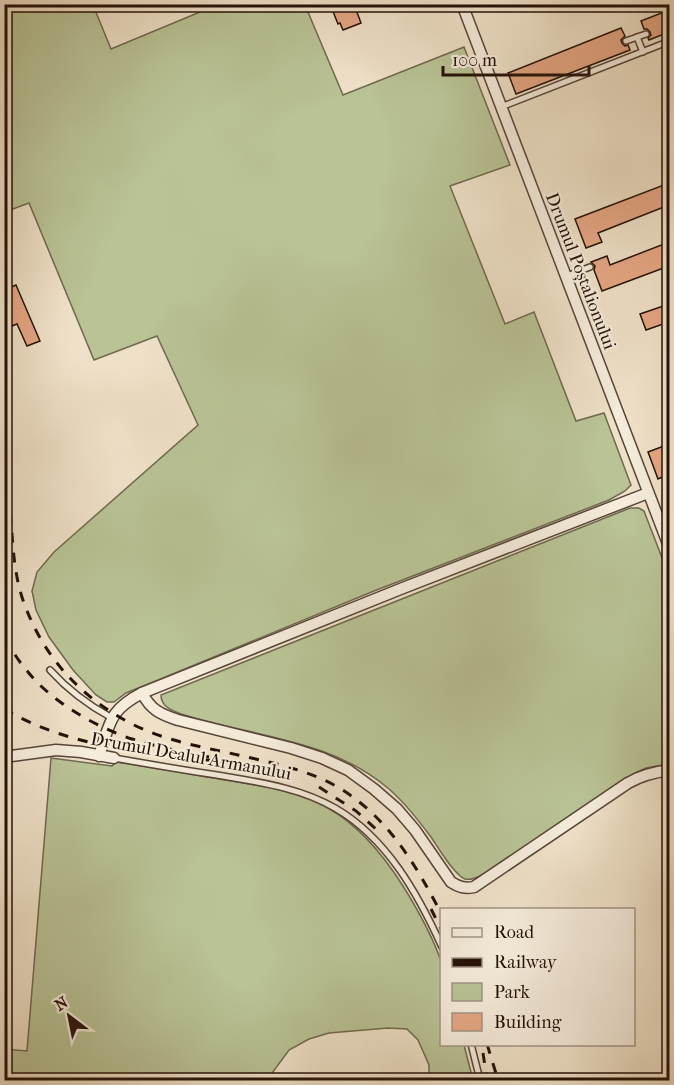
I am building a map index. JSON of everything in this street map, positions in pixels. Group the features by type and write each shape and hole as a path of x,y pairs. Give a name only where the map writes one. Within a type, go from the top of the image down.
{"street":[{"name":"Drumul Poștalionului","path":"462,4 669,549"},
{"path":"99,756 112,718 123,705 142,693 648,493"},
{"path":"142,693 152,708 162,715 291,748 322,758 348,770 397,809 415,830 451,882 467,889 474,887 628,783 642,775 669,770"},
{"name":"Drumul Dealul Armanului","path":"4,757 56,750 114,758"}],"lane":[{"path":"627,41 646,34"},
{"path":"637,37 642,52"},
{"path":"653,39 656,46"},
{"path":"501,108 626,55 642,52 669,41"},
{"path":"565,276 590,267"},
{"path":"50,670 77,696 112,718"},
{"name":"Drumul Dealul Armanului","path":"114,758 279,786 336,808 360,825 390,856 408,883 440,945"},
{"path":"472,1046 480,1080"}],"path":[{"path":"561,265 587,255"}],"green space":[{"path":"5,4 93,5 111,49 200,12 198,5 305,5 343,95 464,47 510,165 450,186 505,324 534,312 576,421 604,413 631,485 609,500 374,591 126,693 114,702 107,702 96,695 73,670 49,637 36,610 32,591 37,572 54,552 198,425 157,336 94,360 29,203 5,212"},
{"path":"630,508 639,508 644,511 669,576 669,764 646,768 633,774 476,878 465,879 451,867 431,837 400,800 372,776 353,765 314,748 181,714 168,708 161,699 161,695"},
{"path":"51,758 112,766 116,762 247,783 302,796 328,808 351,824 388,864 409,895 430,934 440,959 440,1046 464,1046 473,1080 429,1080 429,1065 418,1040 407,1029 388,1028 329,1033 309,1039 289,1050 267,1080 5,1080 4,1049 27,1051"}],"building":[{"path":"330,4 354,4 361,23 343,30"},
{"path":"669,10 669,32 649,40 650,32 644,29 641,21"},
{"path":"621,28 625,36 621,40 622,43 625,46 628,45 630,50 516,94 508,73"},
{"path":"669,183 669,205 598,233 602,242 586,248 575,219"},
{"path":"669,242 669,266 602,291 594,270 595,266 591,262 607,256 610,265"},
{"path":"16,285 40,341 27,346 17,324 7,328 4,323 4,290"},
{"path":"669,304 669,322 646,330 640,314"},
{"path":"669,444 669,474 658,479 648,452"}],"railway":[{"path":"5,473 20,592 42,641 54,659 81,689 115,714 146,731 185,743 291,768 329,782 341,789 373,814 400,844 440,911"},
{"path":"4,638 38,683 76,712 104,728 132,739 209,757"},
{"path":"4,709 43,728 85,741 171,756"},
{"path":"200,759 242,764"},
{"path":"319,787 356,811 377,830"},
{"path":"431,909 440,927"},
{"path":"488,1046 498,1080"},
{"path":"483,1053 487,1080"}]}
